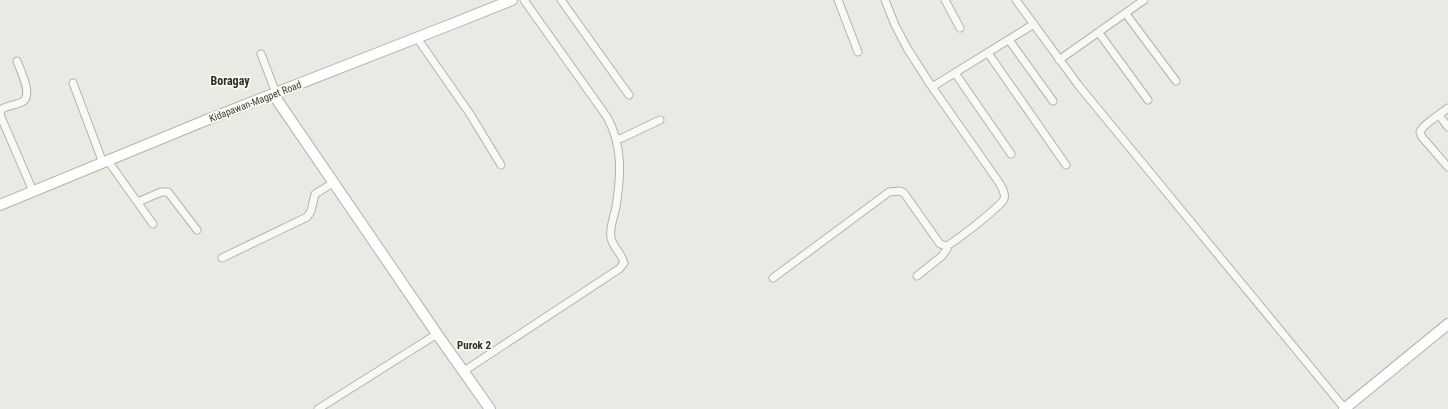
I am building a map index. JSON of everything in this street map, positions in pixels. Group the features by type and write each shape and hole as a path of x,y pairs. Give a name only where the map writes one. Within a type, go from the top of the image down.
{"main road":[{"name":"Kidapawan-Magpet Road","path":"0,205 274,94 512,0"},
{"path":"274,94 490,409"},
{"path":"1344,409 1448,324"}],"street":[{"path":"464,371 622,267 624,263 611,238 619,183 619,155 616,139 607,117 524,0"},
{"path":"560,0 629,95"},
{"path":"838,0 858,52"},
{"path":"885,0 907,48 932,87 998,181 1004,193 1004,198 1000,204 946,246 947,249 942,256 917,276"},
{"path":"945,0 960,28"},
{"path":"1016,0 1079,86 1344,409"},
{"path":"1060,60 1144,0"},
{"path":"1126,14 1176,81"},
{"path":"932,87 1034,24"},
{"path":"1099,33 1148,100"},
{"path":"417,38 470,114 501,165"},
{"path":"1009,40 1053,101"},
{"path":"988,53 1066,165"},
{"path":"262,54 274,94"},
{"path":"17,61 26,86 27,94 23,102 2,109 0,115 33,191"},
{"path":"955,73 1011,154"},
{"path":"73,83 106,162 138,202 153,224"},
{"path":"1448,108 1421,129 1420,132 1422,137 1448,167"},
{"path":"1439,115 1448,127"},
{"path":"616,139 622,138 660,120"},
{"path":"222,258 307,217 311,211 315,194 333,182"},
{"path":"773,278 889,192 900,191 907,196 940,244 946,246"},
{"path":"138,202 161,192 168,192 197,230"},
{"path":"318,409 438,334"}],"district":[{"name":"Boragay","path":"230,81"},
{"name":"Purok 2","path":"474,345"}]}
